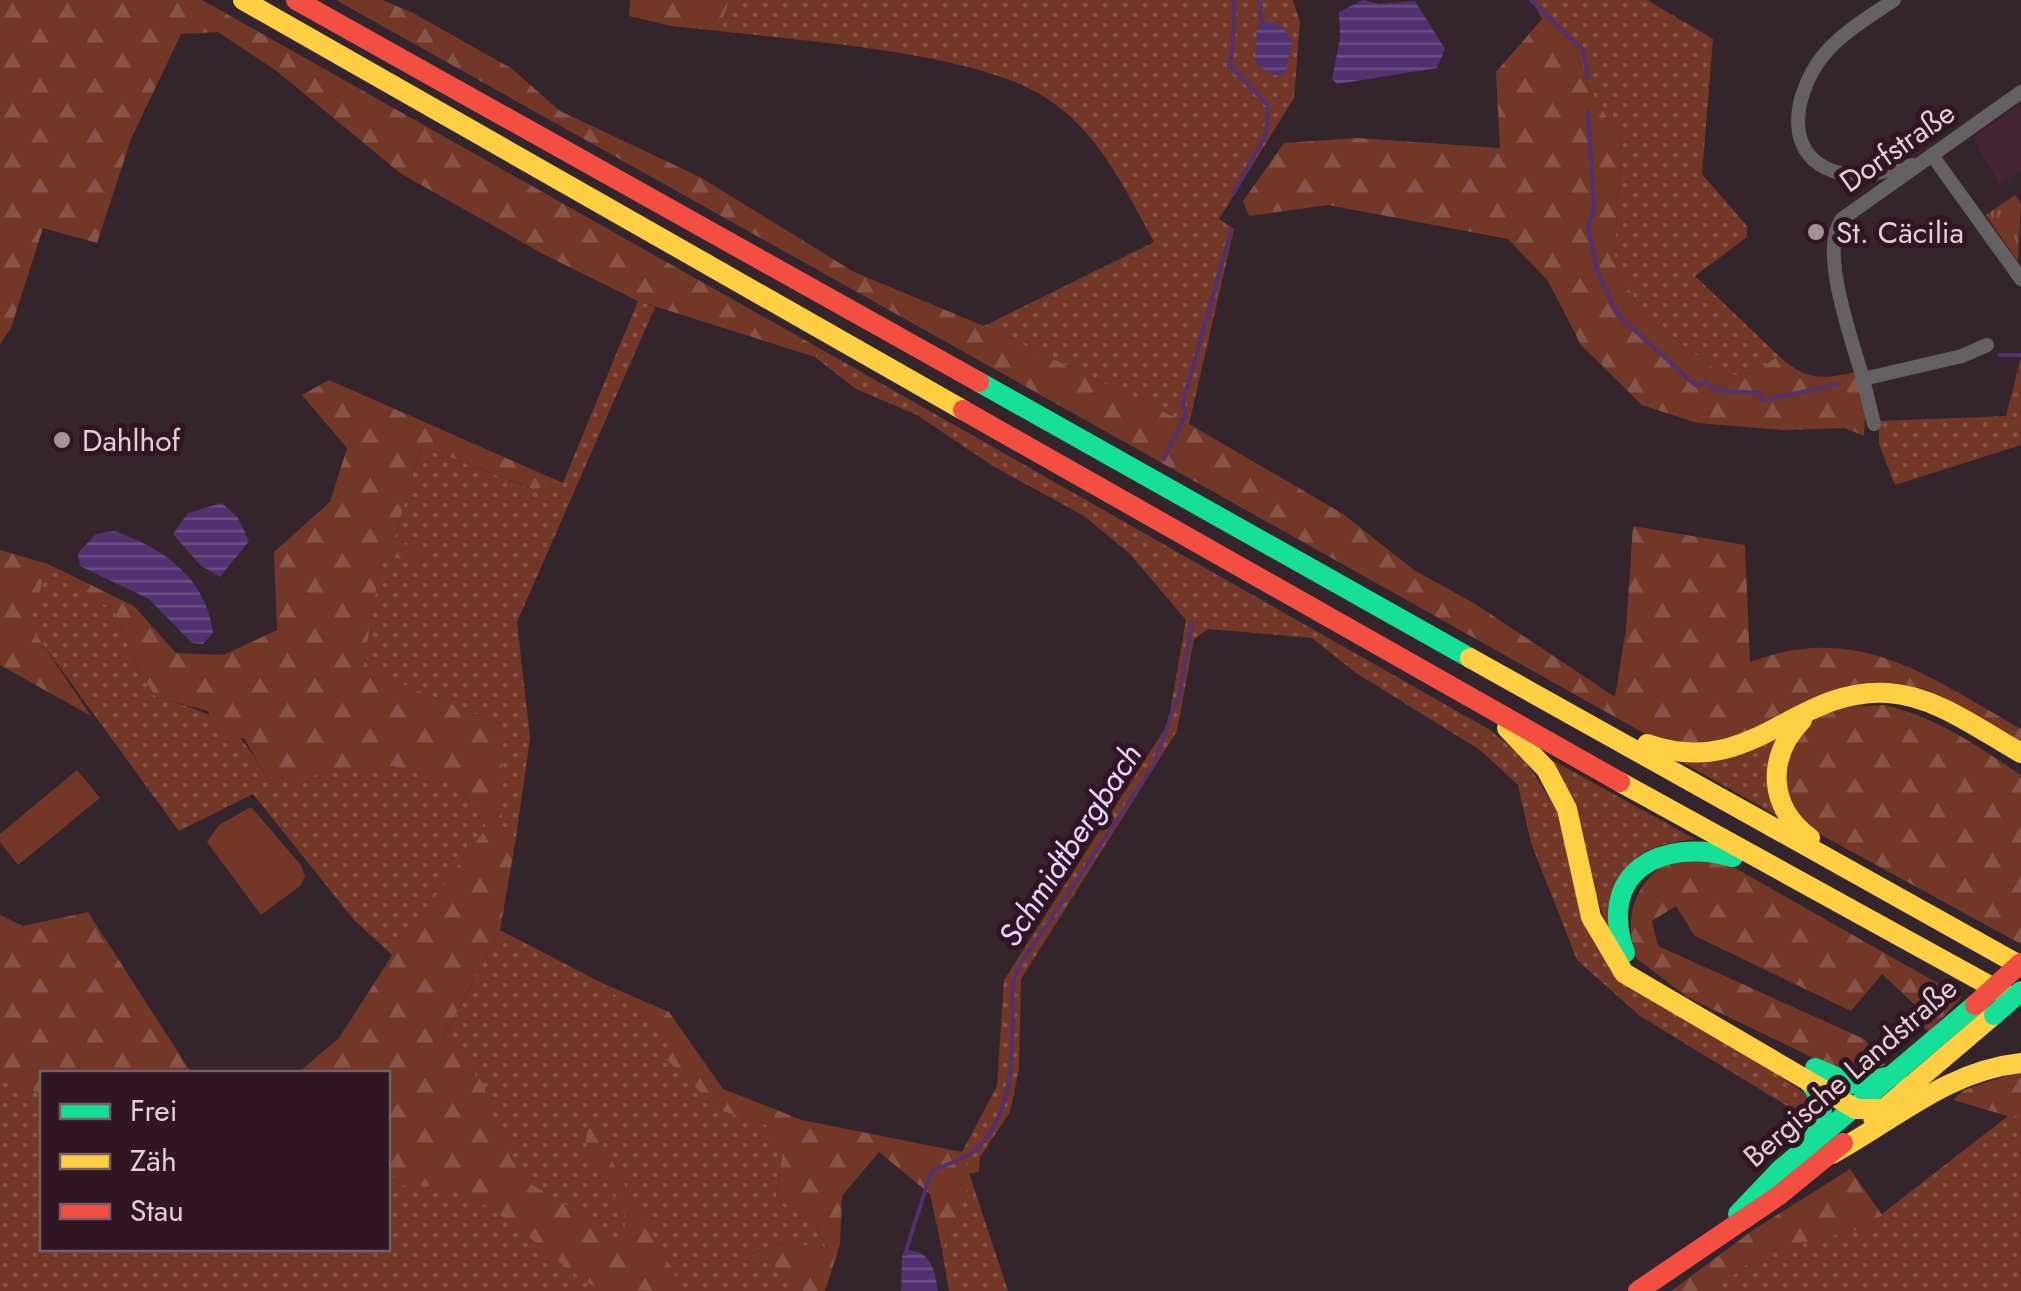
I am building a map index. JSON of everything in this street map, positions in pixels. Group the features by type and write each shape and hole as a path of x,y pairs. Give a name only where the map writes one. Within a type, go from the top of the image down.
{"main road":[{"path":"243,0 1485,707 2021,1003"},
{"path":"296,0 1554,708 2021,965"},
{"path":"1554,708 1576,707 1654,749 1707,756 1746,747 1819,703 1884,693 1926,702 2021,753"},
{"path":"1843,868 1826,847 1802,834 1778,799 1776,763 1780,749 1788,734 1807,716 1856,700 1906,704 1946,720 2021,764"},
{"path":"1485,707 1546,769 1567,809 1591,917 1624,972 1856,1109 1883,1109"},
{"path":"1824,895 1719,851 1672,848 1646,862 1626,883 1617,908 1617,932 1625,954 1652,984 1716,1018 1841,1081 1869,1083 1896,1075"},
{"name":"Bergische Landstraße","path":"1725,1232 1760,1187 2021,965"},
{"name":"Bergische Landstraße","path":"1638,1291 1832,1154 2021,991"},
{"path":"1832,1154 1947,1081 1974,1069 2021,1063"},
{"path":"1808,1148 1825,1113 1821,1095 1809,1082"}],"street":[{"path":"1894,0 1836,40 1823,55 1800,93 1795,121 1810,153 1844,174 1928,159 2021,279"},
{"name":"Dorfstraße","path":"1874,424 1834,263 1834,234 1842,219 2018,99"},
{"path":"1863,379 1962,356 1986,345"}],"shaded area":[{"path":"1363,0 1380,4 1415,1 1445,49 1437,68 1337,84 1332,79 1340,39 1339,12"},
{"path":"1262,20 1282,26 1292,41 1285,75 1273,75 1255,63 1257,29"},
{"path":"2016,107 2021,111 2021,171 2000,185 1973,138"},
{"path":"222,503 238,518 249,541 220,577 200,565 173,534 188,513"},
{"path":"114,531 166,557 192,581 209,614 213,633 203,644 192,643 149,599 80,566 78,553 96,534"},
{"path":"909,1250 928,1259 938,1291 901,1291 902,1256"}],"green space":[{"path":"0,0 202,0 819,348 815,357 638,301 543,254 400,173 278,72 218,32 181,34 131,139 97,243 43,228 11,328 0,344"},
{"path":"336,0 382,0 411,12 511,68 560,111 700,177 854,272 984,326 1189,424 1343,514 1414,570 1477,605 1615,697 1626,629 1633,526 1745,545 1750,662 1789,651 1826,648 1860,651 1892,661 2021,729 2021,748 1908,692 1721,746 1658,741"},
{"path":"630,0 729,0 719,31 629,16"},
{"path":"729,0 1293,0 1300,22 1294,98 1219,219 1234,229 1189,424 984,326 1154,242 1109,163 1065,112 1016,82 935,59 719,31"},
{"path":"1532,0 1647,0 1713,39 1702,174 1747,226 1747,237 1695,276 1779,356 1752,373 1724,376 1642,314 1614,260 1621,141 1585,80 1573,42 1542,19"},
{"path":"1542,19 1573,42 1585,80 1621,141 1614,260 1642,314 1724,376 1752,373 1779,356 1797,370 1814,376 1855,372 1865,417 1864,436 1845,428 1782,430 1697,423 1642,405 1581,345 1548,281 1508,239 1328,205 1249,216 1243,201 1284,143 1358,138 1500,148 1496,72"},
{"path":"2015,195 2021,203 2018,262 1986,215"},
{"path":"638,301 655,307 517,622 530,738 516,838 502,825 502,725 363,668 382,555 429,562 395,537 421,446 532,489 563,483"},
{"path":"819,348 1490,730 1524,758 1560,815 1603,951 1804,1093 1814,1103 1814,1128 1799,1113 1640,1016 1577,960 1531,843 1518,785 1480,750 1356,673 1312,638 1208,629 1194,639 1177,731 1021,979 1019,1069 1010,1112 980,1157 979,1172 965,1174 962,1152 997,1086 1004,980 1168,724 1186,620 1130,554 1084,516 993,466 917,415 856,389 815,357"},
{"path":"2021,357 2021,445 1895,485 1879,444 1879,421 2006,416"},
{"path":"329,380 563,483 533,489 421,446 395,537 432,563 382,556 363,668 502,725 502,825 516,838 500,930 443,1038 484,1084 487,1102 524,1180 570,1207 607,1236 622,1239 622,1207 590,1157 586,1143 588,1128 594,1129 684,1291 599,1289 484,1205 459,1192 433,1186 407,1188 390,1172 390,1071 300,1071 339,1038 400,943 487,827 458,786 393,766 269,781 244,738 223,741 208,711 156,697 139,671 115,612 48,565 29,624 91,716 0,665 0,550 48,564 134,606 176,653 223,655 277,630 274,552 330,502 347,448 302,395"},
{"path":"48,564 115,612 139,671 156,697 196,709 224,724 246,746 269,781 393,765 458,786 487,827 392,955 354,920 253,794 179,831 28,624"},
{"path":"1884,705 1939,725 2021,775 2021,944 1814,831 1794,807 1785,778 1786,763 1797,735 1826,714"},
{"path":"1784,730 1781,818 1677,759"},
{"path":"1539,753 1695,839 1654,848 1631,864 1619,891 1610,932"},
{"path":"77,770 100,798 18,865 0,842 0,834"},
{"path":"251,807 301,865 305,877 300,886 261,915 207,842 219,825"},
{"path":"1721,860 1962,997 1929,1032 1910,1017 1915,1005 1882,974 1851,1011 1695,936 1676,906 1652,921 1658,946 1864,1039 1885,1065 1853,1077 1687,997 1636,958 1631,931 1634,905 1645,883 1666,863"},
{"path":"88,912 190,1071 40,1071 40,1094 0,1075 0,915 23,926"},
{"path":"500,930 602,983 670,1041 719,1110 767,1125 783,1150 776,1198 814,1221 827,1250 787,1242 751,1253 786,1272 803,1291 0,1291 0,1075 40,1094 40,1251 390,1251 390,1139"},
{"path":"602,983 669,1012 723,1089 802,1120 962,1152 972,1182 942,1250 930,1194 879,1152 842,1196 840,1244 825,1291 803,1291 786,1272 749,1254 787,1242 827,1249 814,1221 776,1198 783,1150 767,1125 719,1110 665,1058 669,1041"},
{"path":"2021,1071 2021,1115 2008,1116 1953,1100 1964,1090"},
{"path":"2021,1115 2021,1291 1712,1291 1763,1252 1865,1227 2008,1116"},
{"path":"1850,1169 1882,1215 1865,1228 1763,1252 1712,1291 1671,1291 1753,1230"},
{"path":"972,1182 1008,1291 949,1291 942,1250"}],"waterway":[{"name":"Schmidtbergbach","path":"1233,0 1234,33 1229,65 1268,105 1266,134 1234,193"},
{"path":"1259,0 1263,25"},
{"path":"1531,0 1583,50 1588,77"},
{"path":"1588,111 1594,210 1588,226 1597,270 1618,315 1695,385 1706,382 1715,390 1759,393 1764,400 1839,384"},
{"name":"Schmidtbergbach","path":"1164,459 1186,414 1183,402 1231,231"},
{"path":"1999,355 2021,355"},
{"name":"Schmidtbergbach","path":"905,1254 931,1172 973,1152 999,1116 1010,1073 1013,983 1018,968 1153,766 1180,691 1192,623"}],"traffic: fast":[{"path":"979,382 1470,658"},
{"path":"1625,953 1618,925 1620,901 1627,882 1641,867 1682,852 1733,857"},
{"path":"1994,1015 2021,991"},
{"path":"1738,1214 1781,1169 1975,1005"},
{"path":"1815,1068 1852,1084 1896,1075"},
{"path":"1808,1148 1822,1115 1819,1099 1809,1082"}],"traffic: slow":[{"path":"243,0 963,410"},
{"path":"1470,658 2021,966"},
{"path":"1647,744 1684,752 1716,751 1745,743 1825,704 1855,695 1888,693 1940,707 2021,753"},
{"path":"1802,720 1782,750 1777,781 1786,812 1810,838"},
{"path":"1507,728 1546,769 1567,809 1591,917 1624,973 1856,1109 1883,1109"},
{"path":"1620,782 2012,998"},
{"path":"1873,1118 1994,1015"},
{"path":"1832,1154 1946,1086 1994,1068 2021,1063"}],"traffic: jam":[{"path":"296,0 979,382"},
{"path":"963,410 1620,782"},
{"path":"1975,1005 2021,963"},
{"path":"1638,1291 1778,1196 1843,1143"}],"place":[{"name":"St. Cäcilia","path":"1816,232"},
{"name":"Dahlhof","path":"62,440"}]}
